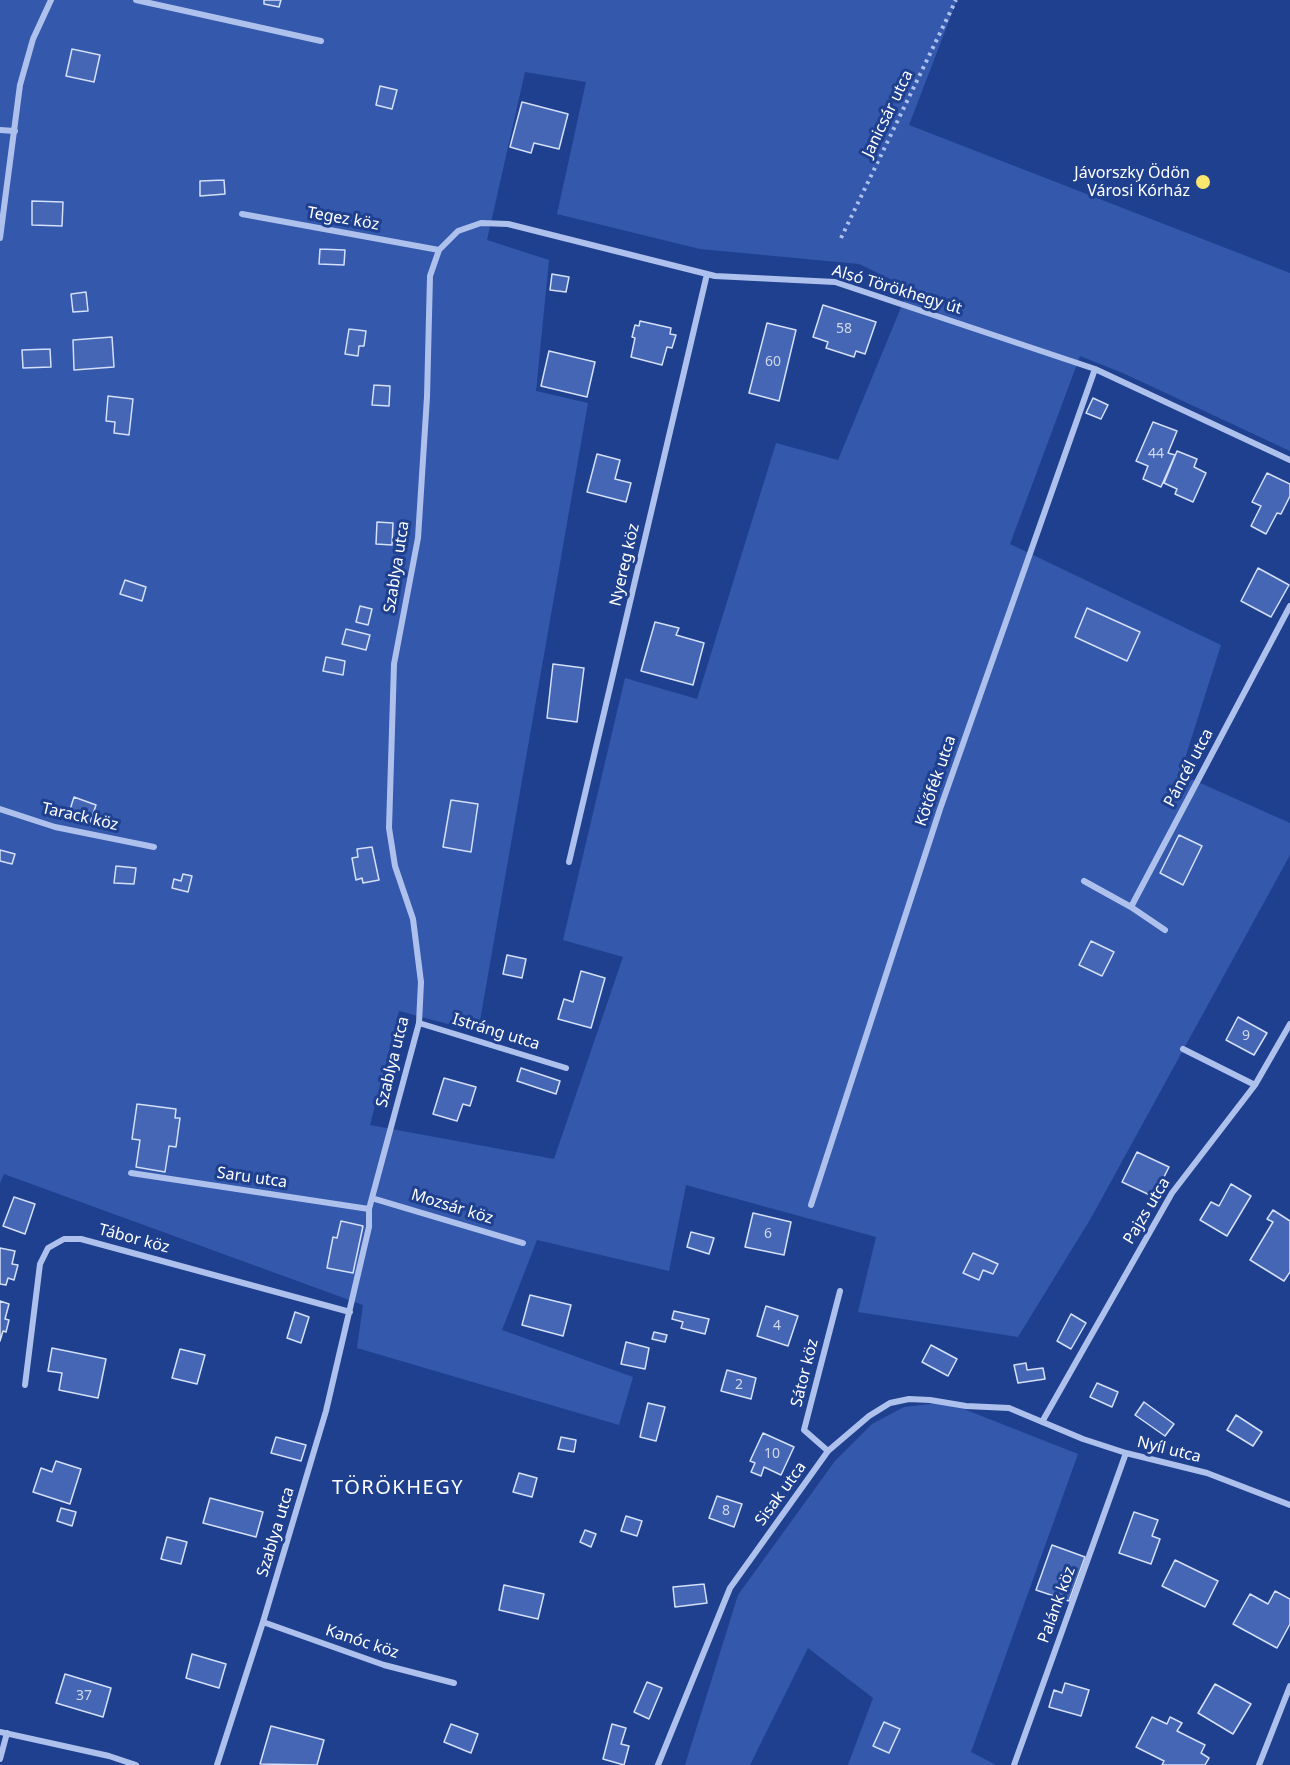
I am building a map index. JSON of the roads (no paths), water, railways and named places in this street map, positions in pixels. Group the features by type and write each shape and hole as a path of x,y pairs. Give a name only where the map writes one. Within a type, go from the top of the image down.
{"street":[{"path":"0,238 24,74 33,39 51,0"},
{"path":"136,0 321,41"},
{"path":"0,130 15,131"},
{"name":"Tegez köz","path":"242,214 439,250"},
{"name":"Alsó Törökhegy út","path":"430,276 439,250 458,231 481,223 508,224 707,274 835,282 1095,369 1290,460"},
{"name":"Nyereg köz","path":"569,862 707,274"},
{"name":"Szablya utca","path":"217,1765 263,1622 326,1411 369,1227 369,1209 419,1023 421,982 414,919 396,866 389,828 394,664 418,538 427,397 430,276"},
{"name":"Kötőfék utca","path":"811,1205 940,809 1095,369"},
{"name":"Páncél utca","path":"1131,907 1290,606"},
{"name":"Tarack köz","path":"0,809 55,827 154,848"},
{"path":"1084,881 1131,907 1165,930"},
{"name":"Istráng utca","path":"419,1023 566,1068"},
{"name":"Pajzs utca","path":"1042,1422 1172,1193 1255,1085 1290,1024"},
{"path":"1183,1049 1255,1085"},
{"name":"Saru utca","path":"131,1173 369,1209"},
{"name":"Mozsár köz","path":"372,1198 523,1243"},
{"name":"Tábor köz","path":"25,1385 40,1264 48,1248 64,1239 81,1239 350,1312"},
{"name":"Sátor köz","path":"828,1451 804,1430 840,1291"},
{"name":"Sisak utca","path":"658,1765 730,1588 828,1451 869,1416 890,1403 909,1399 1009,1408 1042,1422"},
{"name":"Nyíl utca","path":"1042,1422 1074,1436 1126,1453 1207,1473 1290,1505"},
{"name":"Palánk köz","path":"1014,1765 1126,1453"},
{"name":"Kanóc köz","path":"263,1622 384,1665 454,1683"},
{"path":"1259,1765 1290,1686"},
{"path":"0,1760 3,1732 109,1756 136,1765"}],"place":[{"name":"Jávorszky Ödön Városi Kórház","path":"1203,182"}],"district":[{"name":"TÖRÖKHEGY","path":"398,1488"}]}
